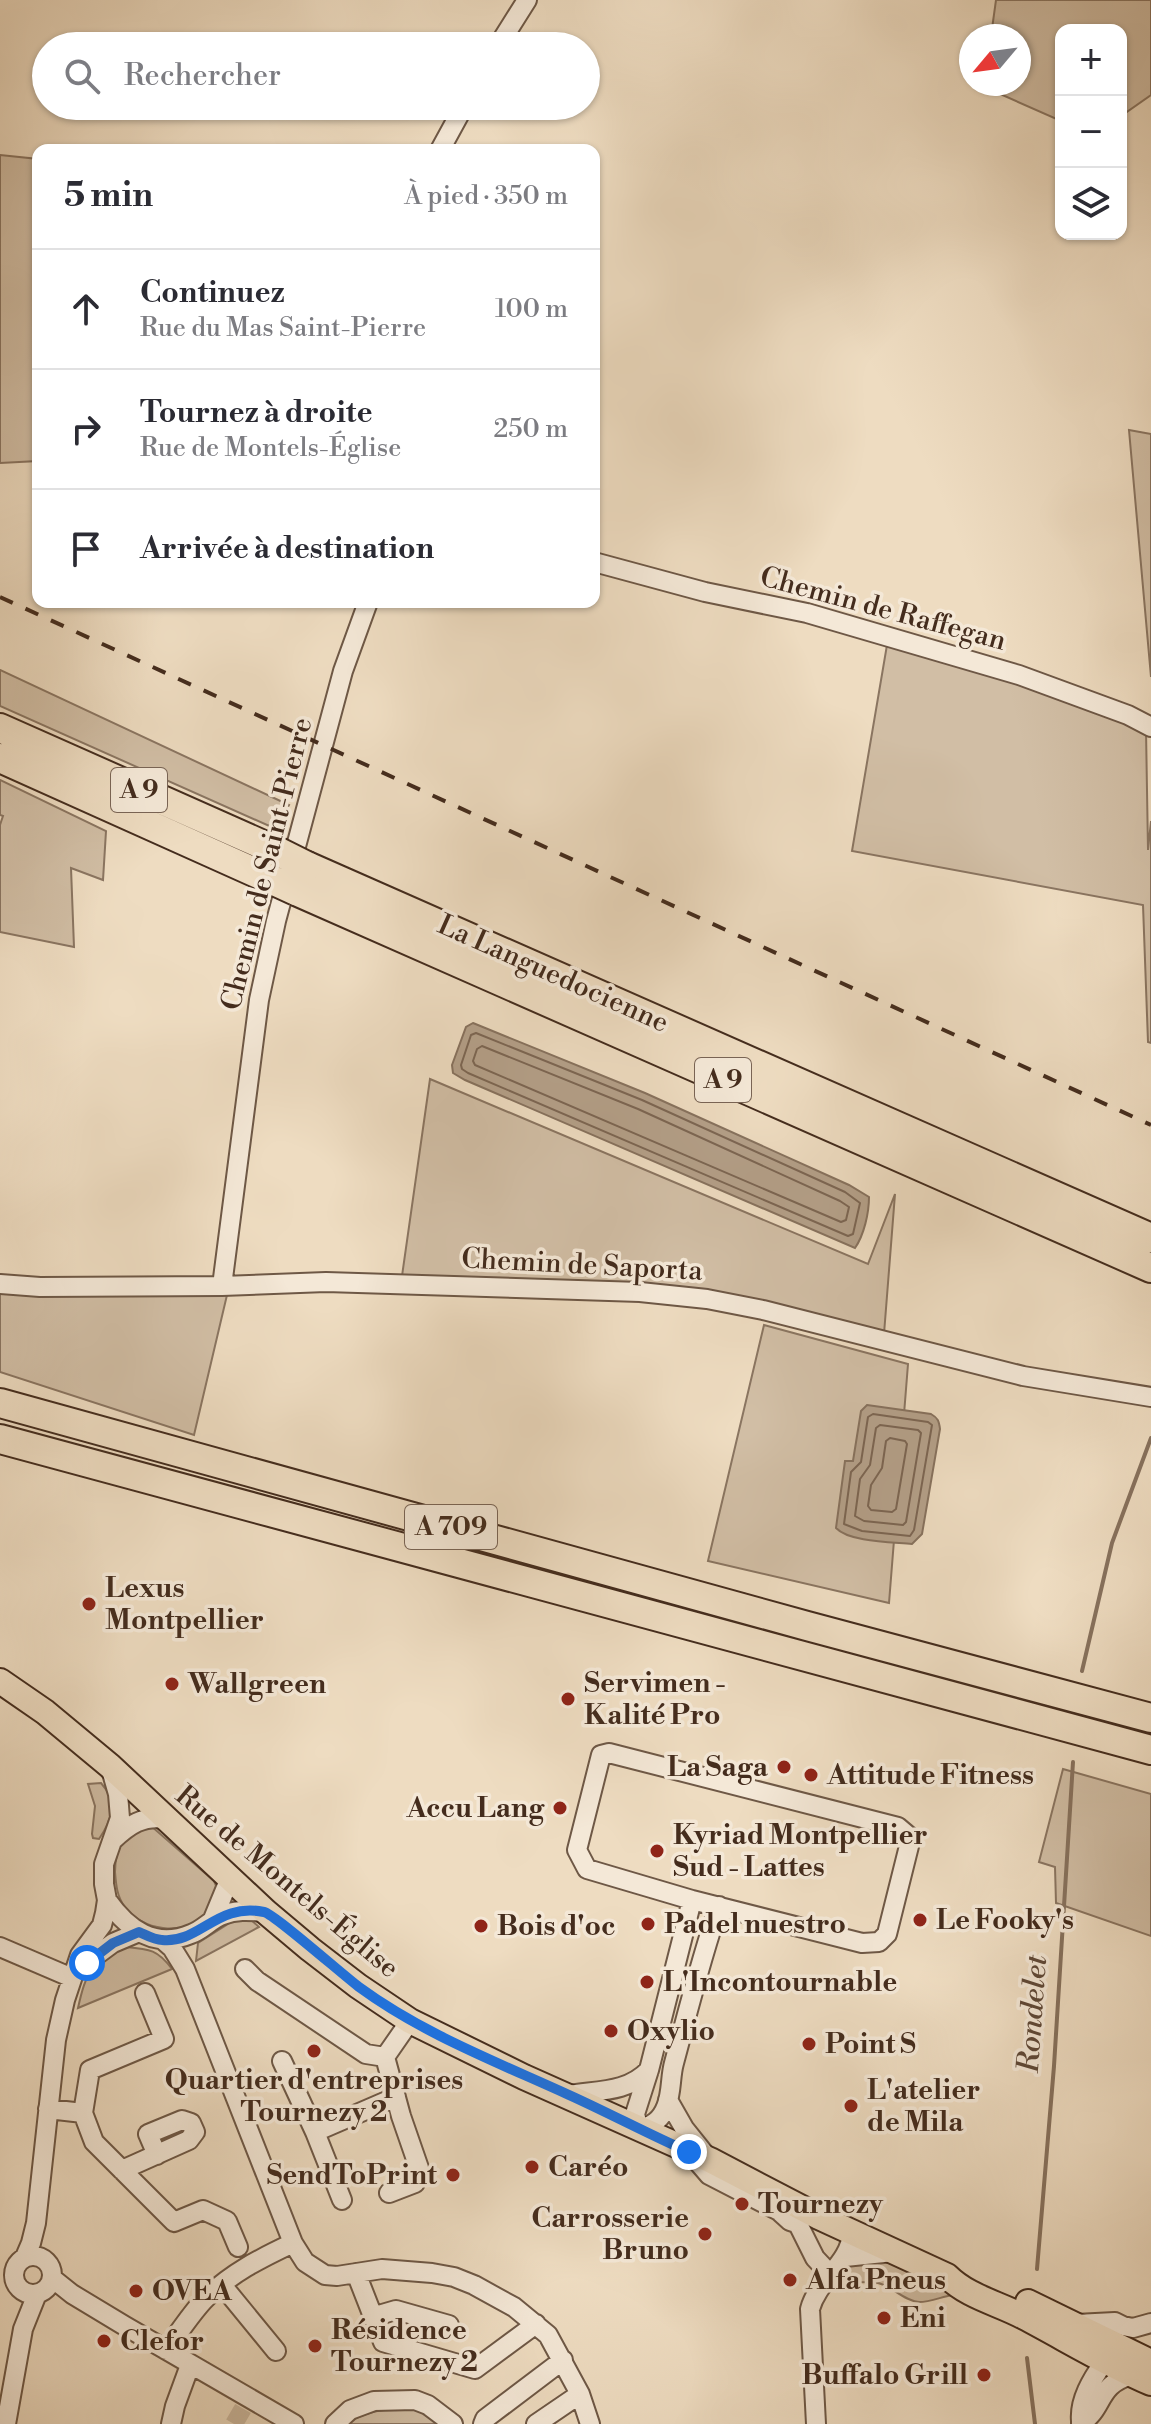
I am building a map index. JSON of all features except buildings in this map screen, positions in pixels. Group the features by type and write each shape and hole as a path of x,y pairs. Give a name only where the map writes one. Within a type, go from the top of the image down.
{"highway":[{"name":"La Languedocienne","path":"0,728 288,872 1151,1268"},
{"name":"La Languedocienne","path":"0,758 288,872 1151,1238"},
{"name":"A 709","path":"0,1403 1151,1718"},
{"name":"A 709","path":"0,1439 1151,1750"},
{"path":"1097,1735 1151,1758"}],"main road":[{"name":"Rue de Montels-Église","path":"0,1681 45,1712 110,1766 266,1912 358,1986 410,2021 947,2276 957,2286 1112,2354"},
{"name":"Rue de Montels-Église","path":"947,2276 963,2273 1073,2324 1112,2354 1146,2372"}],"street":[{"path":"507,32 527,0"},
{"path":"443,144 456,120"},
{"name":"Chemin de Raffegan","path":"600,564 705,592 807,613 1019,675 1128,715 1151,727"},
{"name":"Chemin de Saint-Pierre","path":"222,1286 259,1000 270,947 343,671 366,608"},
{"name":"Chemin de Saporta","path":"0,1284 40,1287 222,1286 342,1282 640,1292 707,1299 763,1310 1023,1376 1151,1397"},
{"path":"609,1753 898,1827 911,1838 887,1934 879,1942 862,1943 719,1906 587,1869 577,1850 601,1755 609,1753"},
{"path":"6,2424 23,2329 18,2288 13,2276 31,2243 36,2223 56,2040 80,1955 102,1925 107,1900 104,1864 120,1818 110,1766"},
{"path":"113,1840 139,1821 150,1817 166,1819"},
{"path":"213,1919 230,1878"},
{"path":"107,1900 121,1918 139,1932 164,1941 172,1948 185,1969 293,2243 305,2262 325,2275 382,2269 454,2277 494,2294 548,2335 580,2394 590,2424"},
{"path":"692,1900 635,2114 639,2130 658,2120 668,2100 673,2069 719,1906"},
{"path":"164,1941 193,1934 213,1919 237,1911 266,1912"},
{"path":"73,1974 113,1943 139,1932"},
{"path":"185,1969 193,1934"},
{"path":"0,1947 73,1974"},
{"path":"245,1969 257,1981 366,2054 385,2057"},
{"path":"145,1993 164,2039 90,2070 83,2113 94,2142 174,2222 203,2210 227,2221 238,2247"},
{"path":"385,2057 410,2021"},
{"path":"385,2057 419,2168 415,2183 389,2193"},
{"path":"282,2061 342,2200"},
{"path":"568,2095 617,2089 639,2080 649,2070"},
{"path":"315,2132 396,2097"},
{"path":"668,2100 699,2156"},
{"path":"48,2109 83,2113"},
{"path":"122,2170 157,2155"},
{"name":"Rue de Montels-Église","path":"699,2156 709,2175 799,2224"},
{"path":"785,2200 815,2258 830,2274"},
{"path":"809,2244 819,2234 843,2228 851,2240 845,2257 830,2274 810,2309 816,2424"},
{"path":"166,2350 203,2301 255,2260 293,2243"},
{"path":"845,2257 897,2252"},
{"path":"20,2261 50,2266 46,2286 23,2329"},
{"path":"356,2273 383,2342 475,2369 536,2324"},
{"path":"222,2285 276,2351"},
{"path":"18,2288 27,2294 46,2286 72,2294 294,2424"},
{"path":"372,2317 396,2310 449,2325"},
{"path":"1073,2324 1115,2322 1133,2328 1151,2323"},
{"path":"1081,2424 1080,2412 1090,2382 1112,2354 1151,2335"},
{"path":"483,2424 485,2419 563,2360"},
{"path":"171,2424 190,2365"},
{"path":"1081,2424 1112,2383 1146,2372"},
{"path":"545,2421 580,2394"},
{"path":"335,2424 350,2410 374,2401 415,2400 428,2405 453,2424"}],"shaded area":[{"path":"996,0 1151,0 1151,95 1127,112 1127,24 1055,24 1055,118 1005,96 1031,96 1031,24 993,24"},
{"path":"0,155 32,158 32,461 0,463"},
{"path":"1129,430 1151,434 1151,677"},
{"path":"888,639 1002,671 1146,730 1148,850 1151,821 1151,1043 1148,1042 1143,905 852,851"},
{"path":"0,670 289,805 276,829 0,706"},
{"path":"0,780 106,831 103,880 71,868 74,947 0,932 0,825 3,816 0,815"},
{"path":"430,1079 868,1264 895,1194 884,1334 769,1305 402,1276"},
{"path":"0,1290 227,1295 194,1435 0,1372"},
{"path":"764,1325 908,1364 889,1603 708,1561"},
{"path":"1063,1769 1151,1794 1151,1936 1056,1903 1055,1867 1039,1862"},
{"path":"101,1783 110,1797 111,1811 99,1839 93,1838 92,1834 95,1806 88,1784"},
{"path":"150,1825 214,1881 217,1888 204,1916 185,1927 163,1928 142,1921 125,1907 119,1895 115,1872 119,1849 129,1837"},
{"path":"249,1918 259,1927 196,1961 198,1943 236,1919"},
{"path":"126,1947 153,1952 172,1969 78,2008 92,1970 105,1958"},
{"path":"871,2259 890,2263 951,2289 952,2295 919,2302 883,2285 850,2280 845,2271 850,2265"},
{"path":"411,2406 439,2424 347,2424 369,2413"}],"water":[{"path":"473,1023 645,1093 849,1185 869,1197 858,1243 855,1248 465,1080 453,1073 452,1065 466,1027"},
{"path":"867,1405 931,1414 939,1422 922,1534 912,1544 860,1539 836,1528 845,1461 853,1461 861,1411"}],"waterway":[{"name":"Rondelet","path":"1082,1671 1112,1543 1151,1438"},
{"name":"Rondelet","path":"1037,2269 1054,2066 1073,1762"},
{"name":"Rondelet","path":"1027,2358 1035,2424"}],"tunnel":[{"path":"234,2424 249,2398"}],"railway":[{"path":"0,597 1151,1125"}],"place":[{"name":"Lexus Montpellier","path":"89,1604"},
{"name":"Wallgreen","path":"172,1684"},
{"name":"Servimen - Kalité Pro","path":"568,1699"},
{"name":"La Saga","path":"784,1767"},
{"name":"Attitude Fitness","path":"811,1775"},
{"name":"Accu Lang","path":"560,1808"},
{"name":"Kyriad Montpellier Sud - Lattes","path":"657,1851"},
{"name":"Le Fooky's","path":"920,1920"},
{"name":"Padel nuestro","path":"648,1924"},
{"name":"Bois d'oc","path":"481,1926"},
{"name":"L'Incontournable","path":"647,1982"},
{"name":"Oxylio","path":"611,2031"},
{"name":"Point S","path":"809,2044"},
{"name":"Quartier d'entreprises Tournezy 2","path":"314,2051"},
{"name":"L'atelier de Mila","path":"851,2106"},
{"name":"Caréo","path":"532,2167"},
{"name":"SendToPrint","path":"453,2175"},
{"name":"Tournezy","path":"742,2204"},
{"name":"Carrosserie Bruno","path":"705,2234"},
{"name":"Alfa Pneus","path":"790,2280"},
{"name":"OVEA","path":"136,2291"},
{"name":"Eni","path":"884,2318"},
{"name":"Clefor","path":"104,2341"},
{"name":"Résidence Tournezy 2","path":"315,2346"},
{"name":"Buffalo Grill","path":"984,2375"}],"route":[{"path":"87,1963 113,1943 139,1932 164,1941 193,1934 225,1914 237,1911 266,1912 358,1986 410,2021 689,2152"}]}
